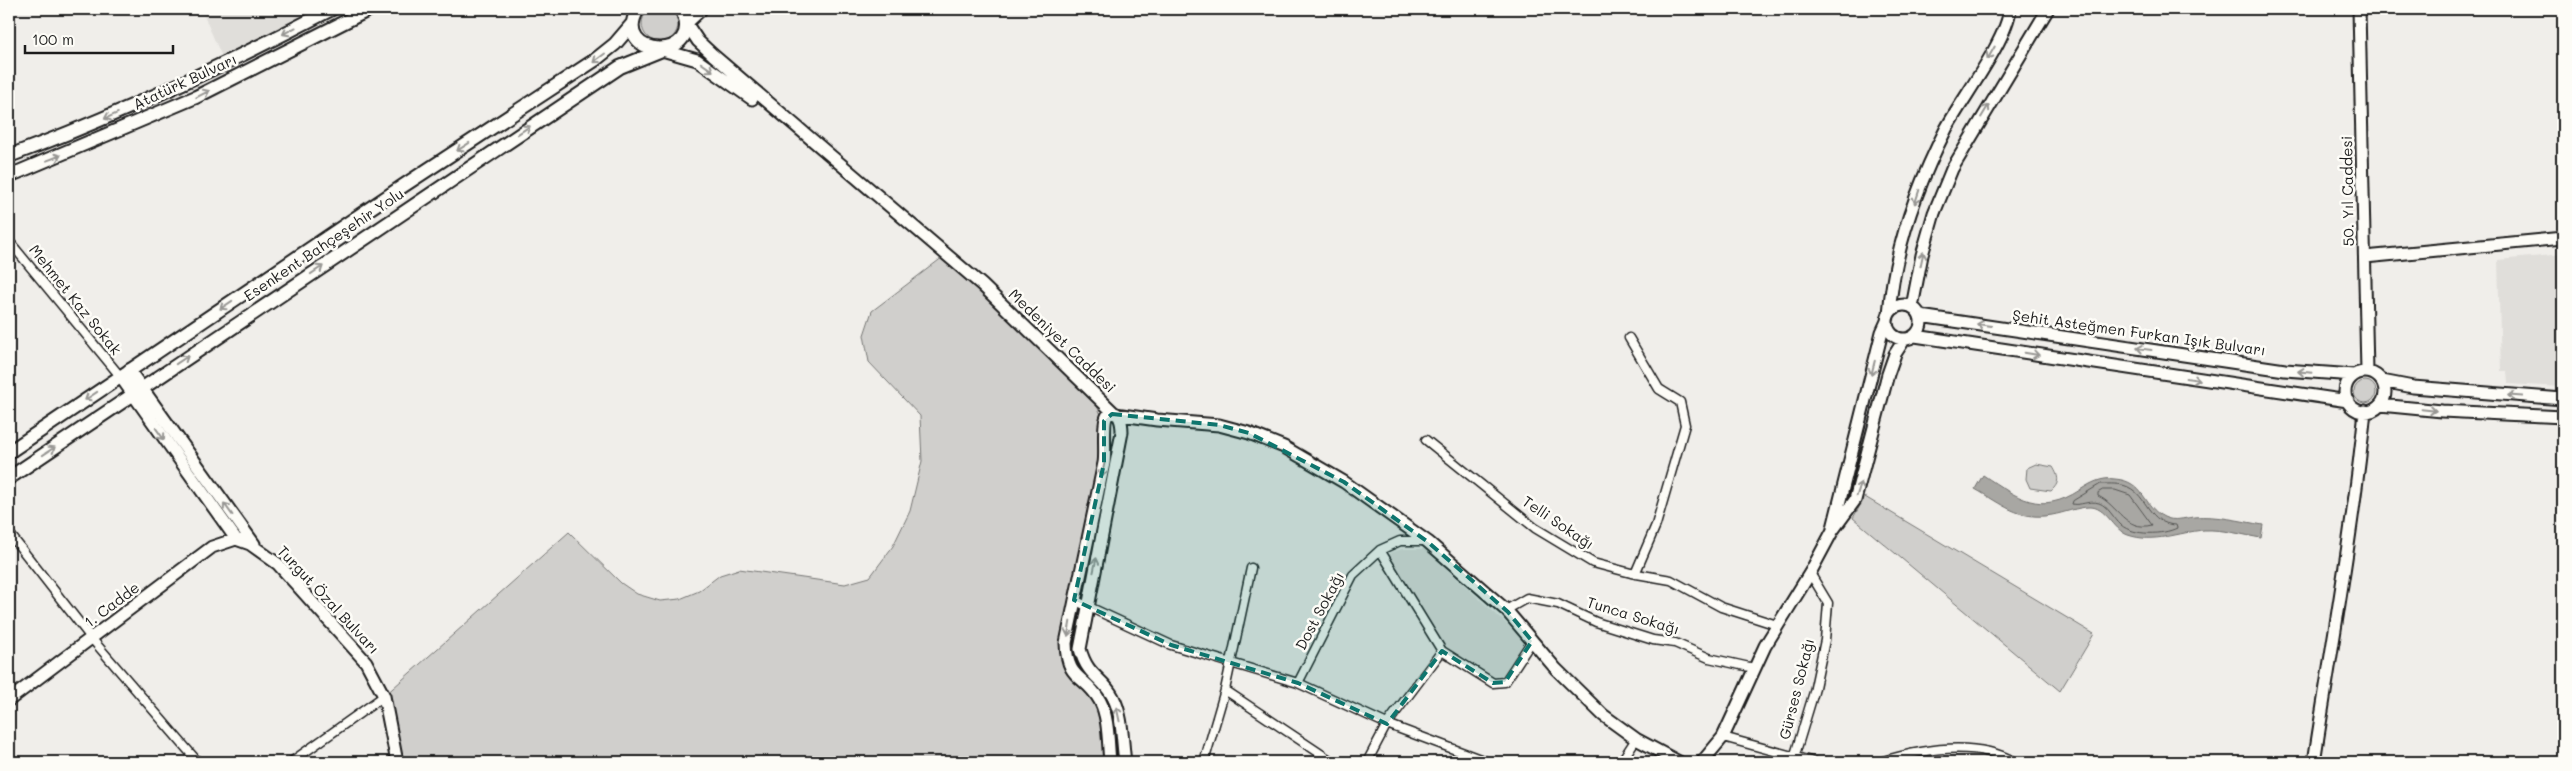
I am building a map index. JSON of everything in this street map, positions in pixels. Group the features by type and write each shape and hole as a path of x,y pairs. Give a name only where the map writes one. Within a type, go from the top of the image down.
{"main road":[{"name":"Atatürk Bulvarı","path":"9,156 80,130 244,55 332,9"},
{"name":"Atatürk Bulvarı","path":"9,176 196,97 370,9"},
{"path":"626,9 633,23 634,32 645,46 662,50"},
{"path":"633,23 638,9"},
{"path":"681,9 686,23"},
{"name":"Esenkent Bahçeşehir Yolu","path":"9,478 612,72 626,64 676,44 682,38 686,23 701,9"},
{"name":"Esenkent Bahçeşehir Yolu","path":"9,452 403,186 596,60 615,44 633,23"}],"street":[{"path":"1832,530 1882,332 1888,318 1898,259 1920,189 1946,130 2004,31 2010,9"},
{"path":"1702,762 1722,737 1754,668 1778,625 1810,573 1832,530 1850,508 1859,492 1888,374 1895,354 1921,326 1916,311 1924,247 1948,176 1963,147 2048,9"},
{"name":"50. Yıl Caddesi","path":"2359,9 2367,372"},
{"path":"686,23 698,41 815,144"},
{"path":"662,50 697,60 815,144"},
{"name":"Medeniyet Caddesi","path":"815,144 982,285 1115,414 1157,420 1220,425 1249,432 1284,447 1344,482 1428,542 1506,610 1556,669 1603,715 1636,739 1679,762"},
{"path":"2365,257 2563,238"},
{"name":"Mehmet Kaz Sokak","path":"9,241 124,373"},
{"path":"1888,318 1901,306 1916,311"},
{"name":"Şehit Asteğmen Furkan Işık Bulvarı","path":"1916,311 2285,370 2354,376"},
{"path":"1888,318 1894,336 2348,401 2356,409 2365,412 2380,405 2385,393 2382,381"},
{"path":"1629,338 1659,389 1680,402 1685,425 1656,525 1635,574"},
{"path":"2348,401 2347,384 2354,376 2367,372 2382,381 2412,387 2563,399"},
{"path":"124,373 236,539"},
{"name":"Turgut Özal Bulvarı","path":"137,391 257,548 283,569 366,662 384,696 398,762"},
{"path":"2380,405 2442,411 2563,417"},
{"path":"2314,762 2344,563 2355,509 2365,412"},
{"path":"1110,762 1105,716 1100,701 1074,675 1068,664 1066,643 1104,463 1106,449 1104,422 1109,414 1115,414 1122,420 1122,432 1080,649 1088,670 1113,697 1119,716 1125,762"},
{"name":"Telli Sokağı","path":"1426,440 1535,528 1593,563 1635,574 1671,580 1721,607 1778,625"},
{"path":"9,533 92,639 198,762"},
{"name":"Turgut Özal Bulvarı","path":"236,539 257,548"},
{"name":"1. Cadde","path":"9,700 212,548 236,539"},
{"name":"Dost Sokağı","path":"1298,682 1352,575 1380,550 1400,541 1428,542"},
{"path":"1380,550 1442,651 1493,683 1505,682 1532,641"},
{"path":"1204,762 1232,662 1251,568"},
{"name":"Gürses Sokağı","path":"1794,758 1814,692 1826,631 1828,603 1810,573"},
{"name":"Tunca Sokağı","path":"1506,610 1526,598 1558,604 1596,622 1653,640 1674,643 1710,658 1754,668"},
{"path":"1074,600 1171,645 1298,682 1387,724 1488,762"},
{"path":"1367,762 1387,724 1442,651"},
{"path":"1225,690 1333,762"},
{"path":"291,762 384,696"},
{"path":"1722,737 1814,762"},
{"path":"1621,762 1636,739"},
{"path":"1880,762 1899,756 1956,748 1999,753 2015,762"}],"highlighted area":[{"path":"1112,414 1219,425 1249,433 1344,482 1428,542 1508,612 1532,641 1505,682 1493,683 1442,651 1387,724 1298,683 1171,645 1074,600 1104,463 1104,421"}],"shaded area":[{"path":"660,6 667,7 673,11 677,17 677,31 673,37 667,41 660,42 653,41 647,37 643,31 642,24 643,17 647,11 653,7"},
{"path":"201,9 316,9 222,57"},
{"path":"947,254 1090,391 1104,421 1067,653 1100,701 1110,762 397,762 384,696 569,532 621,583 637,594 660,601 680,599 699,591 720,575 739,569 845,584 870,577 893,546 910,511 922,461 920,416 869,362 864,335 872,311"},
{"path":"2563,254 2563,387 2508,384 2507,371 2501,371 2498,260"},
{"path":"2365,381 2373,384 2376,392 2373,400 2365,403 2357,400 2354,392 2357,384"},
{"path":"2036,464 2053,467 2057,483 2051,491 2030,488 2026,479 2027,468"},
{"path":"1865,497 2094,634 2060,691 1853,518"},
{"path":"1403,549 1425,549 1524,640 1524,652 1505,682 1493,683 1442,651 1385,558 1392,552"}],"water":[{"path":"1983,475 2019,497 2041,503 2066,498 2101,480 2125,481 2138,489 2157,513 2164,517 2175,519 2211,517 2263,525 2261,538 2211,530 2157,538 2138,537 2123,532 2100,510 2089,507 2052,515 2030,516 2011,510 1975,489"}]}
